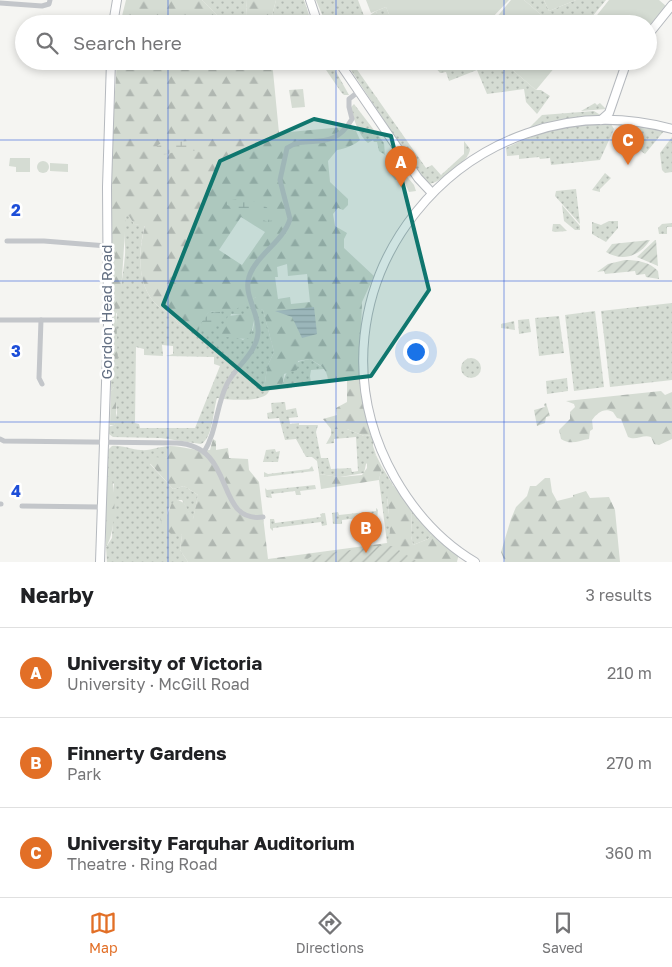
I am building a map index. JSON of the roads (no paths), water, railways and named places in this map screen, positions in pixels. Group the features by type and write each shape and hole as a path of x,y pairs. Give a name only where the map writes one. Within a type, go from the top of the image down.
{"street":[{"path":"0,3 42,6 49,4 50,0"},
{"path":"114,15 117,0"},
{"path":"310,0 315,15"},
{"path":"657,23 672,5"},
{"name":"Gordon Head Road","path":"100,562 100,507 108,320 107,246 111,70"},
{"path":"344,70 418,178 432,193"},
{"path":"601,120 609,113 624,70"},
{"path":"204,452 212,434 216,411 227,382 256,342 258,323 248,282 252,271 280,237 290,219 280,180 287,148 292,144 321,142 343,132 352,119 349,99 358,92"},
{"path":"473,561 434,529 399,485 380,447 370,411 366,386 366,334 377,284 403,231 432,193 477,156 502,142 562,123 601,120 636,122 672,129"},
{"path":"7,242 44,241 107,246"},
{"path":"0,320 108,320"},
{"path":"41,320 40,378 42,384"},
{"path":"0,439 4,441 183,444 204,452 219,469 236,509 250,517 262,517"},
{"path":"22,506 100,507"},
{"path":"96,562 100,552"}],"place":[{"name":"University Farquhar Auditorium","path":"628,165"},
{"name":"University of Victoria","path":"401,187"},
{"name":"Finnerty Gardens","path":"366,553"}]}
